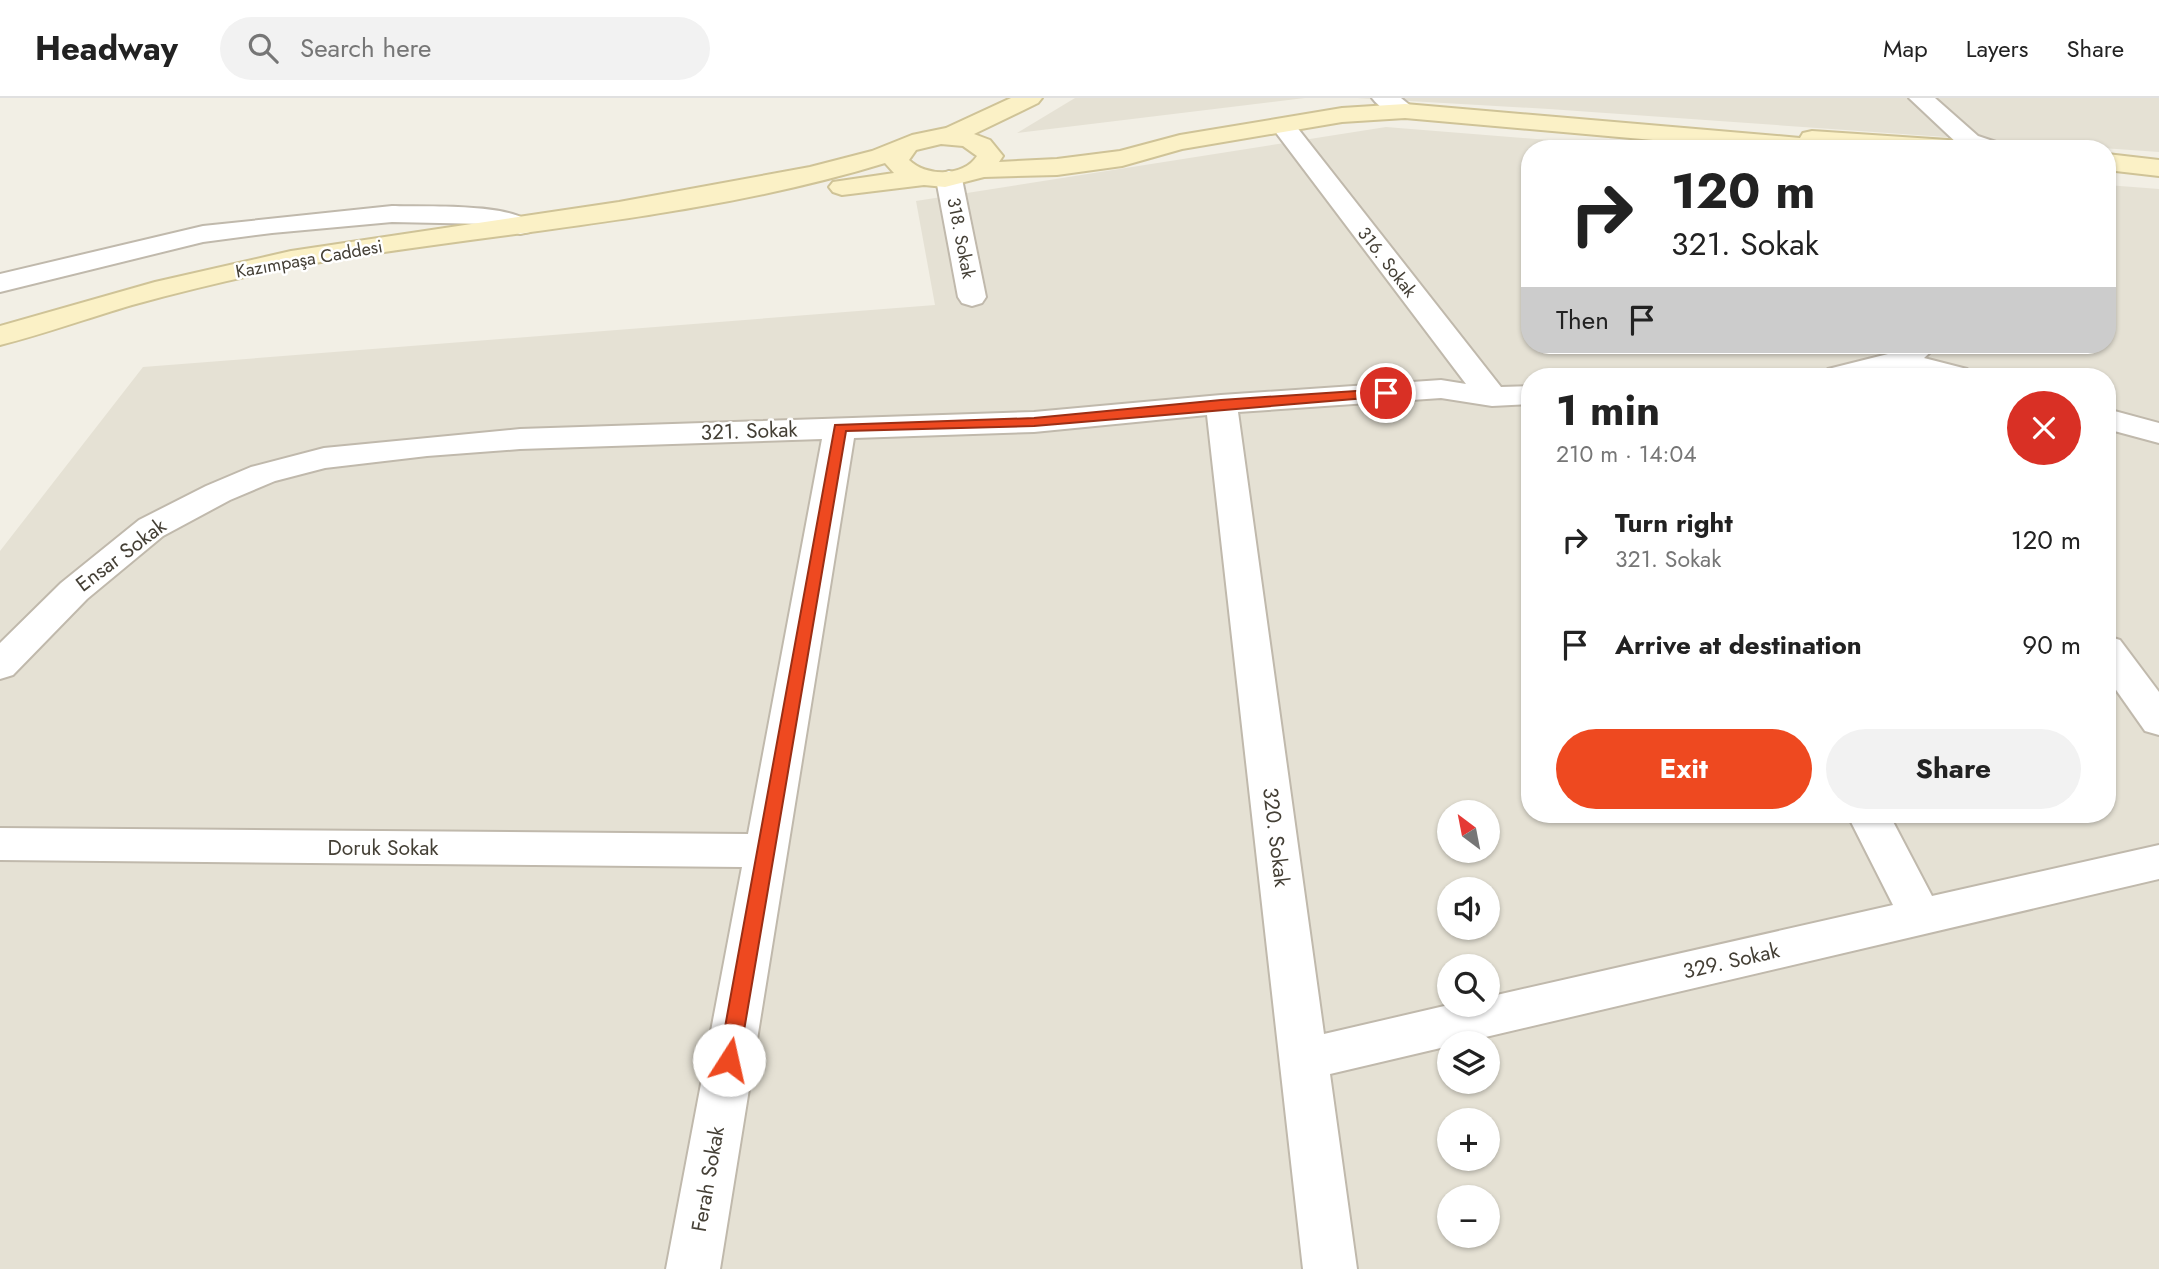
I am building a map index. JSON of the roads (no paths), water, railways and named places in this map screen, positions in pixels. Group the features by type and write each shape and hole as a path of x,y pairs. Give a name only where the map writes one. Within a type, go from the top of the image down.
{"main road":[{"path":"941,137 954,134 1030,98"},
{"path":"982,155 1005,130 1048,98"},
{"path":"941,137 969,140 982,155 1057,167 1122,158 1180,142 1283,127 1395,105 1747,140"},
{"path":"1705,136 1855,140"},
{"name":"Kazımpaşa Caddesi","path":"0,337 119,301 245,269 331,252 624,211 823,174 904,148 914,142 941,137"},
{"path":"904,148 896,161 900,168 922,178"},
{"name":"Kazımpaşa Caddesi","path":"624,211 723,204 922,178 949,179 982,155"},
{"path":"2116,163 2159,168"},
{"path":"2116,176 2159,176"}],"street":[{"path":"1921,98 1962,140"},
{"name":"316. Sokak","path":"1283,127 1492,397"},
{"name":"318. Sokak","path":"949,179 972,298"},
{"path":"0,282 202,234 272,225 392,214 490,216 520,226"},
{"path":"1875,368 1911,360 1934,368"},
{"name":"321. Sokak","path":"263,474 324,458 427,446 1034,422 1221,404 1441,389 1492,397 1521,395"},
{"name":"320. Sokak","path":"1221,404 1330,1269"},
{"path":"2116,421 2159,433"},
{"name":"Ferah Sokak","path":"692,1269 840,428"},
{"name":"Ensar Sokak","path":"0,666 74,591 151,528 218,493 263,474"},
{"path":"2116,661 2159,721"},
{"path":"1873,823 1921,917"},
{"name":"Doruk Sokak","path":"0,844 766,851"},
{"name":"329. Sokak","path":"1304,1059 2159,862"}]}
